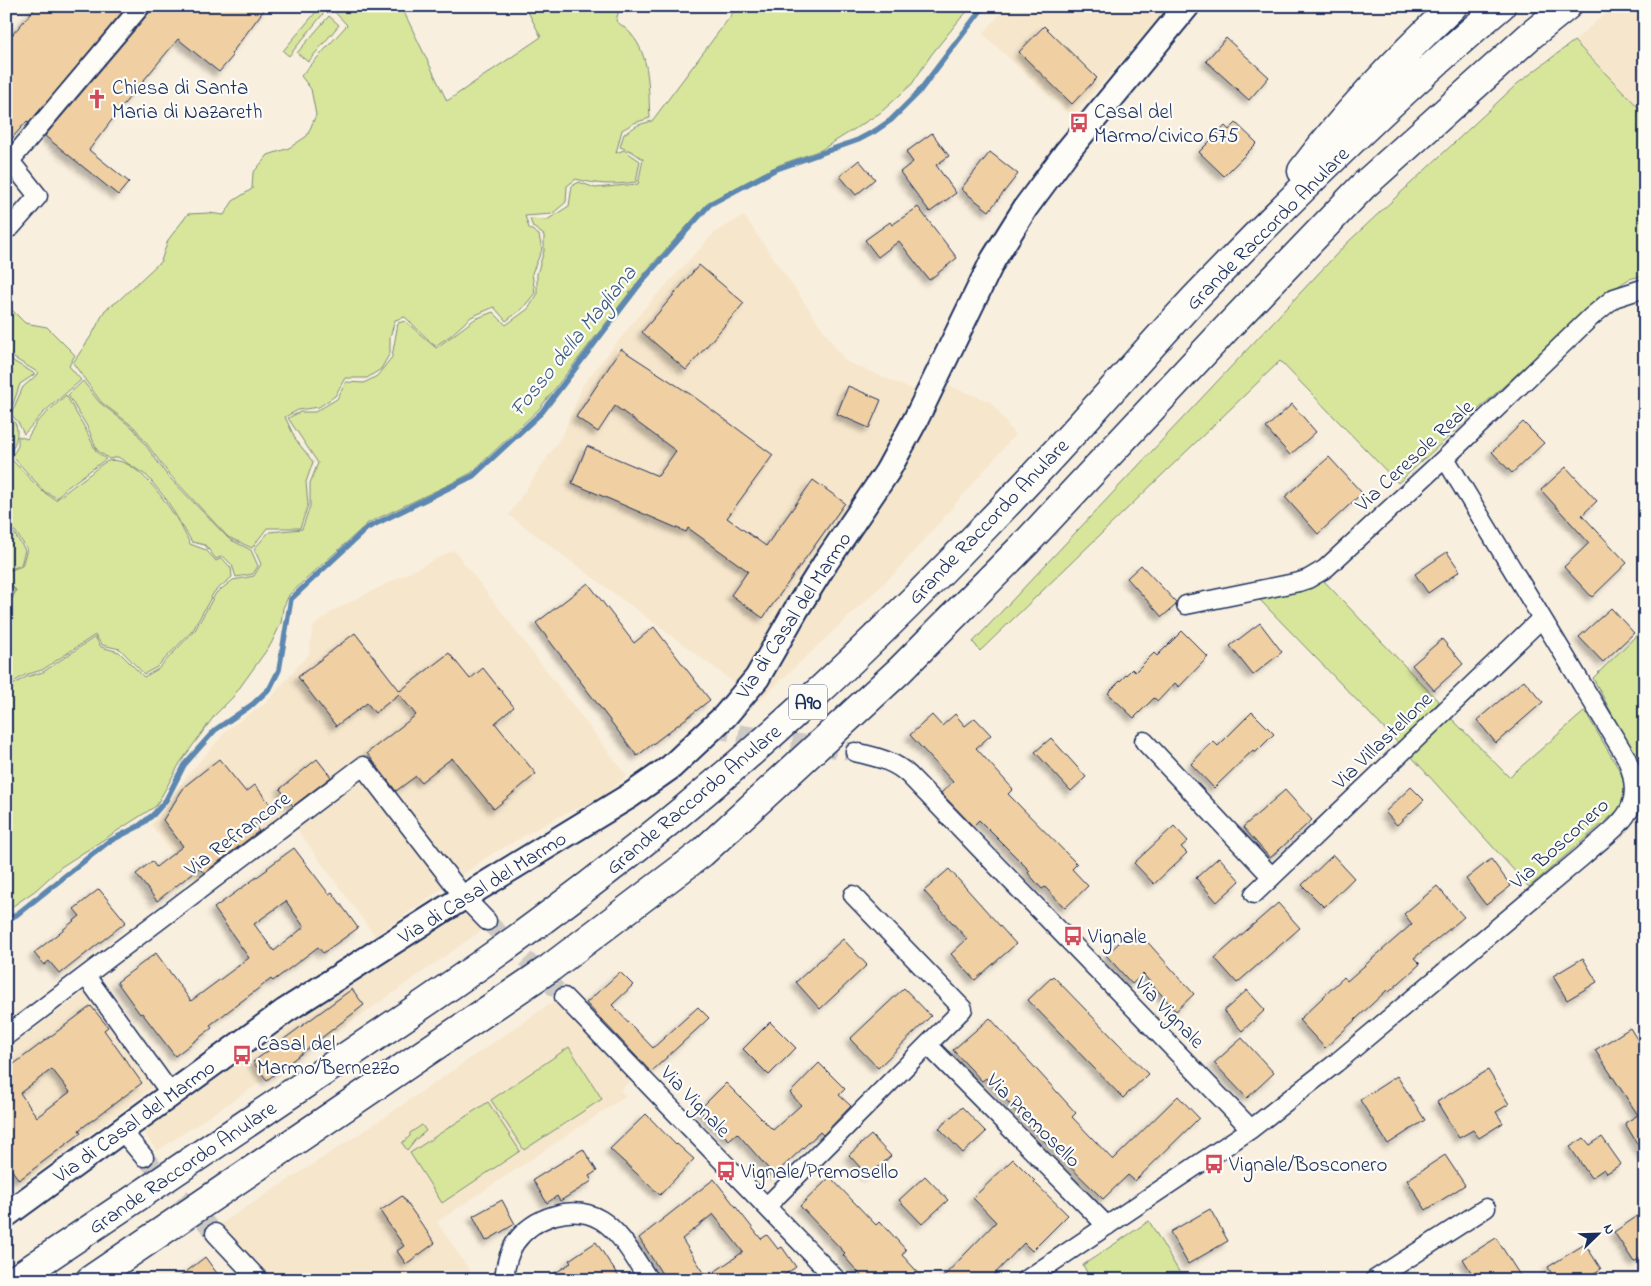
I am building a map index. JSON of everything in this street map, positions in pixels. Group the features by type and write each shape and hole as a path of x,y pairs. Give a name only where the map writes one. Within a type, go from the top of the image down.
{"highway":[{"path":"1260,231 1326,140 1356,105 1453,6"},
{"name":"Grande Raccordo Anulare","path":"14,1280 436,996 533,927 673,819 803,706 880,633 1023,487 1192,302 1260,231 1406,88 1501,6"},
{"name":"Grande Raccordo Anulare","path":"90,1280 550,968 702,853 900,670 1028,541 1363,186 1531,35 1567,6"}],"main road":[{"name":"Via di Casal del Marmo","path":"6,1215 285,1011 464,897 631,795 671,767 740,699 765,665 826,562 887,472 916,419 992,260 1026,207 1066,152 1187,6"}],"street":[{"path":"6,227 11,227 38,196 8,160 141,6"},
{"name":"Via Ceresole Reale","path":"1186,605 1299,582 1325,569 1446,458 1597,312 1622,294 1645,288"},
{"name":"Via Bosconero","path":"1251,1128 1336,1063 1568,869 1613,828 1631,808 1635,796 1639,778 1446,458"},
{"name":"Via Villastellone","path":"1254,894 1542,618"},
{"path":"1144,741 1272,877"},
{"name":"Via Vignale","path":"855,752 889,761 909,775 1251,1128"},
{"name":"Via Refrancore","path":"6,1036 363,766 464,897"},
{"path":"767,1206 963,1009 853,895"},
{"path":"464,897 487,920"},
{"path":"86,976 171,1094"},
{"name":"Via Vignale","path":"564,997 837,1280"},
{"name":"Via Premosello","path":"928,1045 1107,1226"},
{"path":"1026,1280 1251,1128"},
{"path":"121,1130 144,1157"},
{"path":"1374,1280 1486,1208"},
{"path":"504,1280 509,1256 522,1234 541,1220 570,1213 589,1215 608,1225 622,1240 649,1280"},
{"path":"214,1233 259,1280"}],"shaded area":[{"path":"1007,6 1170,6 1072,117 983,34"},
{"path":"1614,6 1645,11 1645,114 1574,41"},
{"path":"744,216 845,361 933,398 947,385 991,402 1015,435 898,570 759,701 509,515 564,432 583,385 644,309 715,232"},
{"path":"454,550 627,776 601,798 558,817 490,855 375,936 288,817 197,885 151,825 187,776 229,728 266,703 309,654 313,627 334,610"},
{"path":"462,905 482,930 366,1012 157,1151 142,1130 254,1042"},
{"path":"87,990 156,1085 23,1183 6,1166 6,1050"},
{"path":"554,1001 632,1080 620,1090 626,1096 437,1222 476,1280 270,1280 219,1225 373,1125"}],"green space":[{"path":"321,6 325,6 327,9 289,56 283,51"},
{"path":"333,6 401,6 447,101 541,37 525,6 620,6 616,21 629,32 637,43 645,63 650,118 634,123 622,130 616,153 624,150 640,161 636,182 606,184 576,179 567,186 566,202 552,214 525,216 529,228 539,235 542,250 532,273 535,293 522,309 506,321 494,307 471,317 450,336 435,346 405,317 395,320 390,337 390,353 381,369 367,378 345,378 335,396 319,407 298,410 285,417 296,440 313,462 306,482 308,505 300,528 267,528 252,548 228,537 169,474 135,428 101,402 73,363 93,333 105,310 118,301 161,261 168,240 188,214 209,213 224,215 233,201 252,189 253,173 268,155 289,148 307,136 316,115 311,89 301,76 347,25 331,8"},
{"path":"738,6 973,6 931,55 912,84 880,113 821,150 779,165 709,202 648,269 539,409 471,473 368,523 289,595 283,608 281,623 271,644 233,697 215,715 180,763 156,806 61,867 36,890 6,911 6,689 26,677 43,672 95,637 101,647 119,652 144,677 158,669 195,630 216,593 233,580 254,576 261,564 254,549 269,532 302,529 310,506 310,483 318,463 288,418 300,412 315,412 337,399 346,382 364,383 377,376 392,357 398,323 405,321 436,348 475,319 493,312 506,325 528,309 537,295 537,274 544,251 544,235 533,227 530,219 547,220 569,206 572,186 579,182 595,188 638,184 643,159 631,151 620,147 624,134 638,125 652,121"},
{"path":"329,16 339,25 308,62 297,53"},
{"path":"1574,41 1645,114 1645,275 1629,279 1599,299 1398,483 1280,361 980,651 973,642 1347,243 1517,84"},
{"path":"6,304 25,323 47,327 75,355 69,366 81,380 43,413 24,434 18,422 11,414 23,387 39,373 12,357 6,348"},
{"path":"6,352 13,361 35,374 20,384 12,407 6,408"},
{"path":"83,381 99,402 134,429 167,475 229,539 251,550 258,566 253,574 236,577 232,565 223,556 216,559 205,545 192,542 166,499 147,476 118,457 109,459 97,450 88,428 68,395"},
{"path":"66,395 96,451 106,459 65,489 57,498 45,492 12,456 18,446 18,436 27,439 36,423"},
{"path":"6,411 16,425 17,434 13,448 6,460"},
{"path":"10,458 43,492 56,500 101,465 108,461 120,461 132,467 157,491 177,520 190,544 206,550 216,561 222,558 231,568 232,577 214,592 193,630 157,667 144,674 120,649 102,645 95,635 42,670 25,675 6,687 6,610 16,590 6,580 6,572 22,566 27,549 15,531 6,532 6,463"},
{"path":"14,533 25,550 21,565 6,571 6,534"},
{"path":"1324,581 1439,702 1398,743 1260,600"},
{"path":"6,583 15,590 8,607 6,607"},
{"path":"1645,627 1645,767 1639,765 1593,678"},
{"path":"1585,711 1621,773 1625,786 1625,802 1529,887 1410,755 1451,718 1509,777"},
{"path":"569,1047 602,1099 524,1150 491,1100"},
{"path":"488,1102 520,1151 442,1203 410,1153"},
{"path":"422,1125 426,1131 407,1150 402,1143 410,1136 410,1133"},
{"path":"1149,1221 1184,1280 1091,1280 1083,1265"}],"building":[{"name":"Chiesa di Santa Maria di Nazareth","path":"37,6 127,6 29,123 27,121 6,145 6,42"},
{"name":"Chiesa di Santa Maria di Nazareth","path":"151,6 267,6 231,54 233,56 219,72 178,39 124,104 89,150 129,182 118,195 45,136 149,13"},
{"path":"1044,26 1097,78 1072,104 1019,52"},
{"path":"1226,38 1269,77 1249,100 1206,61"},
{"path":"1236,123 1257,143 1224,176 1199,152 1225,126 1229,130"},
{"path":"932,133 949,156 936,165 956,193 930,212 900,172 913,162 906,152"},
{"path":"990,152 1018,174 989,211 961,189"},
{"path":"859,160 875,179 856,195 840,176"},
{"path":"918,207 957,258 929,280 899,241 878,257 865,240 890,222 892,225"},
{"path":"699,265 744,303 686,370 642,332"},
{"path":"621,349 693,396 773,455 727,518 766,546 813,480 845,503 763,618 731,595 748,571 688,528 686,532 572,483 587,446 658,476 676,451 615,406 598,432 576,417"},
{"path":"848,386 881,400 869,428 837,414"},
{"path":"1292,404 1316,432 1290,455 1266,428"},
{"path":"1523,422 1544,443 1512,473 1492,452"},
{"path":"1329,457 1362,493 1318,534 1285,497"},
{"path":"1566,467 1597,501 1582,515 1627,563 1592,597 1564,567 1589,543 1541,490"},
{"path":"1447,552 1460,571 1428,593 1415,574"},
{"path":"1141,565 1176,602 1176,605 1162,617 1127,578"},
{"path":"588,583 634,643 654,627 710,700 637,756 536,623"},
{"path":"1611,608 1634,633 1603,662 1579,637"},
{"path":"1260,623 1282,652 1253,675 1230,646"},
{"path":"1182,631 1208,657 1179,687 1175,683 1158,701 1154,698 1134,718 1108,693 1132,669 1135,672 1154,653 1157,656"},
{"path":"355,633 400,691 449,653 470,679 483,668 514,707 495,723 536,774 494,809 452,758 421,782 416,776 396,791 367,753 416,715 399,694 375,713 367,703 336,726 298,677"},
{"path":"1442,639 1463,664 1434,690 1412,665"},
{"path":"1524,680 1543,702 1496,743 1477,720"},
{"path":"1252,712 1274,734 1255,753 1253,750 1214,788 1191,764 1213,741 1218,746"},
{"path":"955,714 965,726 975,718 991,735 976,748 1013,789 1008,794 1077,864 1072,869 1088,886 1065,908 1045,887 1042,889 1028,873 1030,871 979,820 973,826 941,793 953,782 910,735 932,715 942,726"},
{"path":"1051,738 1086,777 1071,791 1035,752"},
{"path":"219,759 246,792 255,785 274,809 254,825 259,831 204,873 199,868 157,901 136,874 152,861 156,867 183,846 163,820 185,786"},
{"path":"317,759 331,777 293,806 280,789"},
{"path":"1411,787 1424,800 1397,825 1385,812"},
{"path":"1285,790 1312,820 1270,858 1243,827"},
{"path":"1174,826 1188,841 1181,847 1187,853 1154,884 1134,863"},
{"path":"294,848 329,894 332,892 358,928 323,953 318,947 273,981 271,979 210,1025 212,1028 175,1056 142,1013 140,1014 117,982 156,953 191,1001 249,958 214,908","holes":["286,901 304,927 274,951 254,924"]},
{"path":"1333,855 1354,878 1324,907 1302,885"},
{"path":"1219,857 1240,881 1217,902 1196,878"},
{"path":"1491,859 1511,886 1486,905 1466,879"},
{"path":"949,869 1016,944 975,980 951,954 967,939 924,891"},
{"path":"1437,886 1464,917 1414,958 1420,964 1389,992 1387,990 1325,1048 1299,1020 1344,977 1347,981 1412,924 1404,914"},
{"path":"99,889 126,922 60,974 49,961 44,965 34,953 80,916 74,909"},
{"path":"1278,903 1300,928 1237,983 1215,958"},
{"path":"1135,928 1194,994 1176,1011 1143,974 1132,984 1106,955"},
{"path":"843,939 867,965 820,1009 796,982"},
{"path":"1583,958 1597,982 1567,1000 1553,976"},
{"path":"620,972 633,985 612,1005 653,1048 698,1007 709,1018 651,1072 586,1003"},
{"path":"1053,976 1148,1074 1123,1098 1028,1000"},
{"path":"904,988 931,1016 878,1068 850,1039"},
{"path":"352,989 364,1005 267,1080 253,1062"},
{"path":"1247,990 1265,1010 1242,1031 1224,1011"},
{"path":"91,1006 108,1027 104,1030 142,1083 79,1130 81,1133 19,1180 6,1162 6,1070","holes":["52,1069 70,1092 37,1117 20,1093"]},
{"path":"990,1018 1076,1113 1072,1117 1113,1160 1178,1096 1199,1118 1135,1181 1128,1175 1103,1199 1045,1142 986,1078 982,1081 953,1050"},
{"path":"770,1022 796,1048 769,1075 743,1049"},
{"path":"1630,1028 1645,1052 1645,1157 1625,1123 1638,1115 1595,1050"},
{"path":"1242,1038 1274,1073 1247,1098 1214,1063"},
{"path":"819,1063 845,1089 839,1095 851,1106 823,1135 820,1132 774,1175 737,1133 729,1140 699,1110 726,1083 773,1130 801,1105 790,1093"},
{"path":"1488,1070 1509,1104 1496,1112 1503,1123 1479,1138 1473,1130 1459,1138 1437,1102"},
{"path":"1397,1076 1425,1120 1388,1144 1360,1100"},
{"path":"962,1107 986,1132 963,1153 939,1128"},
{"path":"646,1114 676,1145 694,1159 660,1195 610,1149"},
{"path":"871,1135 891,1156 868,1176 849,1155"},
{"path":"1602,1137 1621,1164 1607,1173 1604,1169 1591,1178 1570,1147 1584,1138 1590,1145"},
{"path":"583,1149 597,1171 589,1176 592,1181 560,1201 557,1196 547,1203 533,1180"},
{"path":"1445,1155 1465,1185 1426,1210 1407,1180"},
{"path":"1013,1159 1068,1215 1032,1251 1024,1243 989,1280 940,1280 996,1222 973,1198"},
{"path":"925,1176 948,1200 922,1224 899,1200"},
{"path":"830,1177 876,1225 880,1221 906,1250 902,1255 925,1280 865,1280 843,1255 845,1253 800,1206"},
{"path":"714,1179 761,1239 767,1235 778,1249 782,1247 796,1267 777,1280 666,1280 639,1238","holes":["713,1214 743,1252 707,1277 682,1239"]},
{"path":"402,1196 435,1243 406,1264 397,1251 404,1246 380,1211"},
{"path":"502,1200 515,1224 486,1241 473,1216"},
{"path":"1210,1209 1228,1241 1188,1264 1170,1232"},
{"path":"1645,1211 1645,1255 1634,1262 1614,1232"},
{"path":"1496,1238 1523,1280 1476,1280 1463,1259"},
{"path":"596,1242 621,1280 544,1280 571,1263 569,1260"},
{"path":"1585,1244 1601,1269 1584,1279 1579,1273 1568,1280 1555,1280 1548,1267"},
{"path":"205,1257 222,1280 176,1280"}],"waterway":[{"name":"Fosso della Magliana","path":"6,920 16,915 108,842 139,826 154,814 166,800 184,765 215,730 253,704 270,688 279,670 291,599 367,528 473,476 542,412 642,281 710,204 774,170 858,140 891,120 918,93 984,6"}],"tunnel":[{"path":"712,729 855,752"},
{"path":"487,921 564,997"},
{"path":"144,1157 215,1233"}],"place":[{"name":"Chiesa di Santa Maria di Nazareth","path":"97,99"},
{"name":"Casal del Marmo/civico 675","path":"1079,123"},
{"name":"Vignale","path":"1073,936"},
{"name":"Casal del Marmo/Bernezzo","path":"242,1055"},
{"name":"Vignale/Bosconero","path":"1214,1164"},
{"name":"Vignale/Premosello","path":"726,1171"}]}
